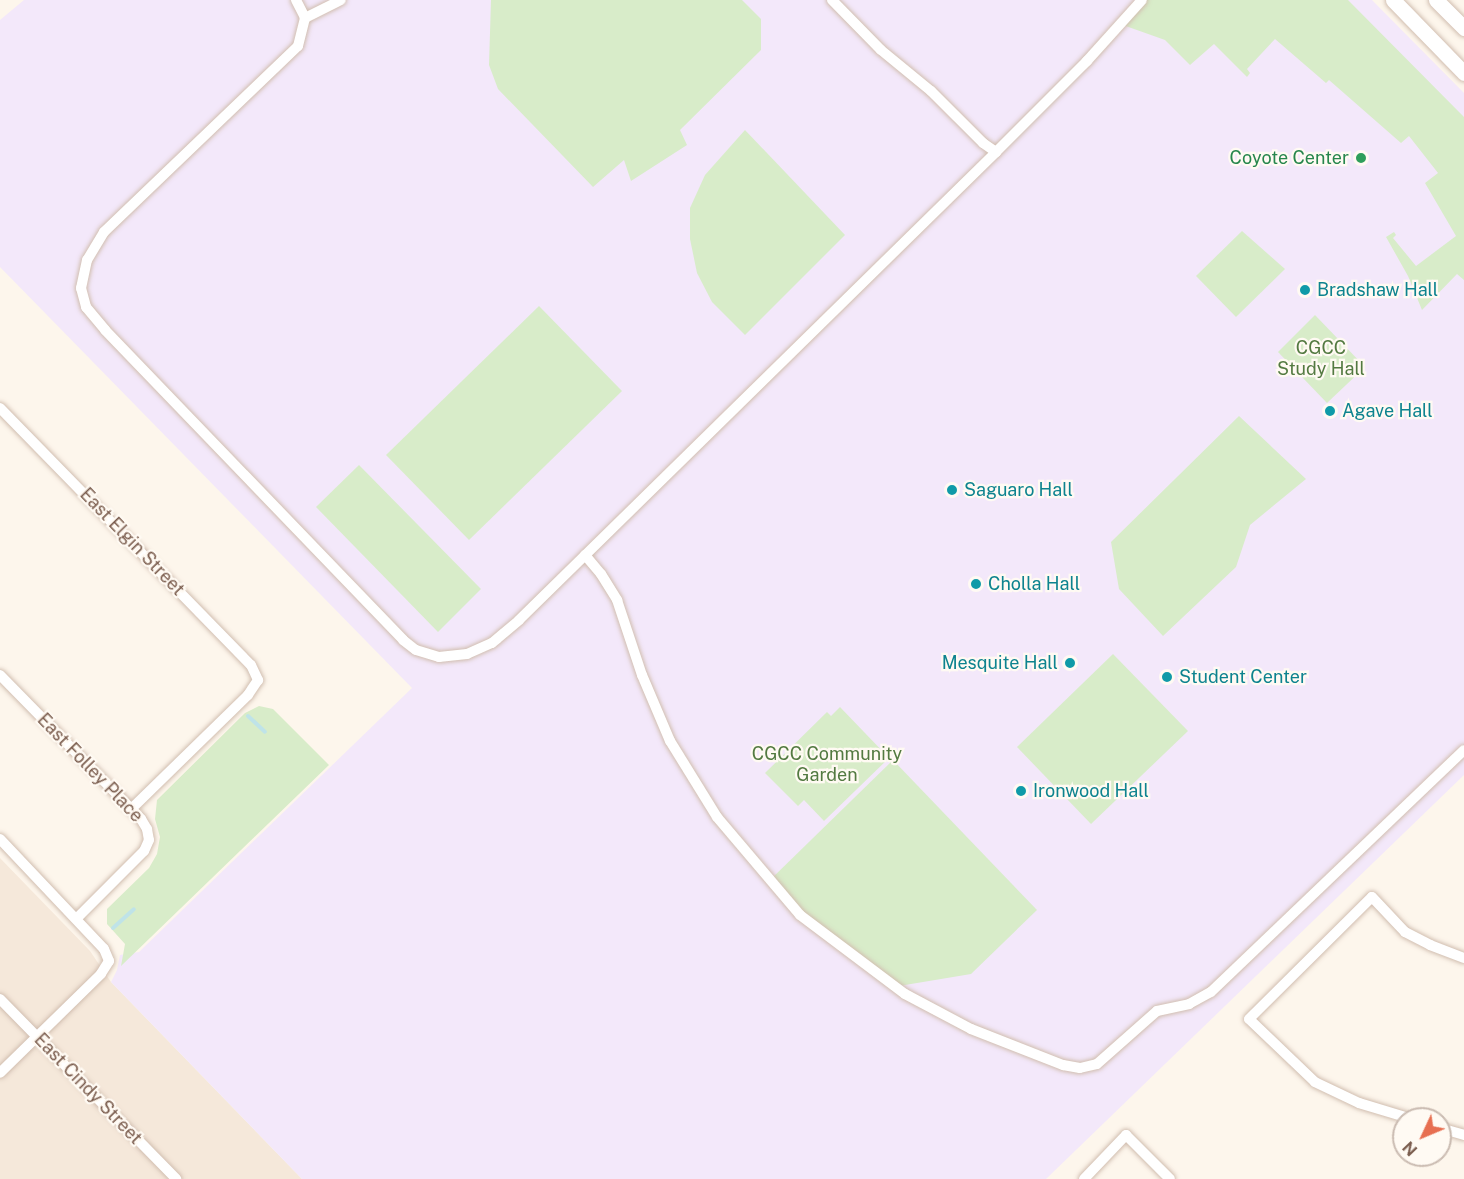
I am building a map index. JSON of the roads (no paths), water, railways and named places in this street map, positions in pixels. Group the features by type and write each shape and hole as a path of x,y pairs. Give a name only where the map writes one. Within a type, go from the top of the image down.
{"main road":[{"path":"1393,0 1464,73"},
{"path":"1436,0 1464,28"}],"street":[{"path":"296,0 305,18 297,46 95,243 82,272 81,288 86,307 220,451 403,640 416,650 439,657 467,654 492,643 585,555 1088,61 1142,0"},
{"path":"305,18 341,0"},
{"path":"832,0 881,50 931,91 983,143 996,152"},
{"name":"East Elgin Street","path":"0,408 251,665 258,680 248,695 131,808"},
{"path":"585,555 601,574 617,600 642,675 676,751 719,819 800,915 905,994 971,1029 1063,1065 1080,1068 1097,1064 1157,1011 1189,1004 1211,992 1464,750"},
{"name":"East Folley Place","path":"0,675 131,808 147,829 148,840 144,851 77,918"},
{"path":"0,839 77,918 104,949 109,961 101,974 0,1073"},
{"path":"1392,1113 1359,1103 1316,1082 1248,1019 1372,897 1405,932 1430,945 1464,958"},
{"name":"East Cindy Street","path":"0,999 176,1179"},
{"path":"1084,1179 1126,1135 1170,1179"}],"waterway":[{"path":"248,716 265,732"},
{"path":"113,928 134,909"}],"place":[{"name":"Coyote Center","path":"1361,158"},
{"name":"Bradshaw Hall","path":"1305,290"},
{"name":"Agave Hall","path":"1330,411"},
{"name":"Saguaro Hall","path":"952,490"},
{"name":"Cholla Hall","path":"976,584"},
{"name":"Mesquite Hall","path":"1070,663"},
{"name":"Student Center","path":"1167,677"},
{"name":"Ironwood Hall","path":"1021,791"}],"park label":[{"name":"CGCC Study Hall","path":"1321,359"},
{"name":"CGCC Community Garden","path":"827,765"}]}
